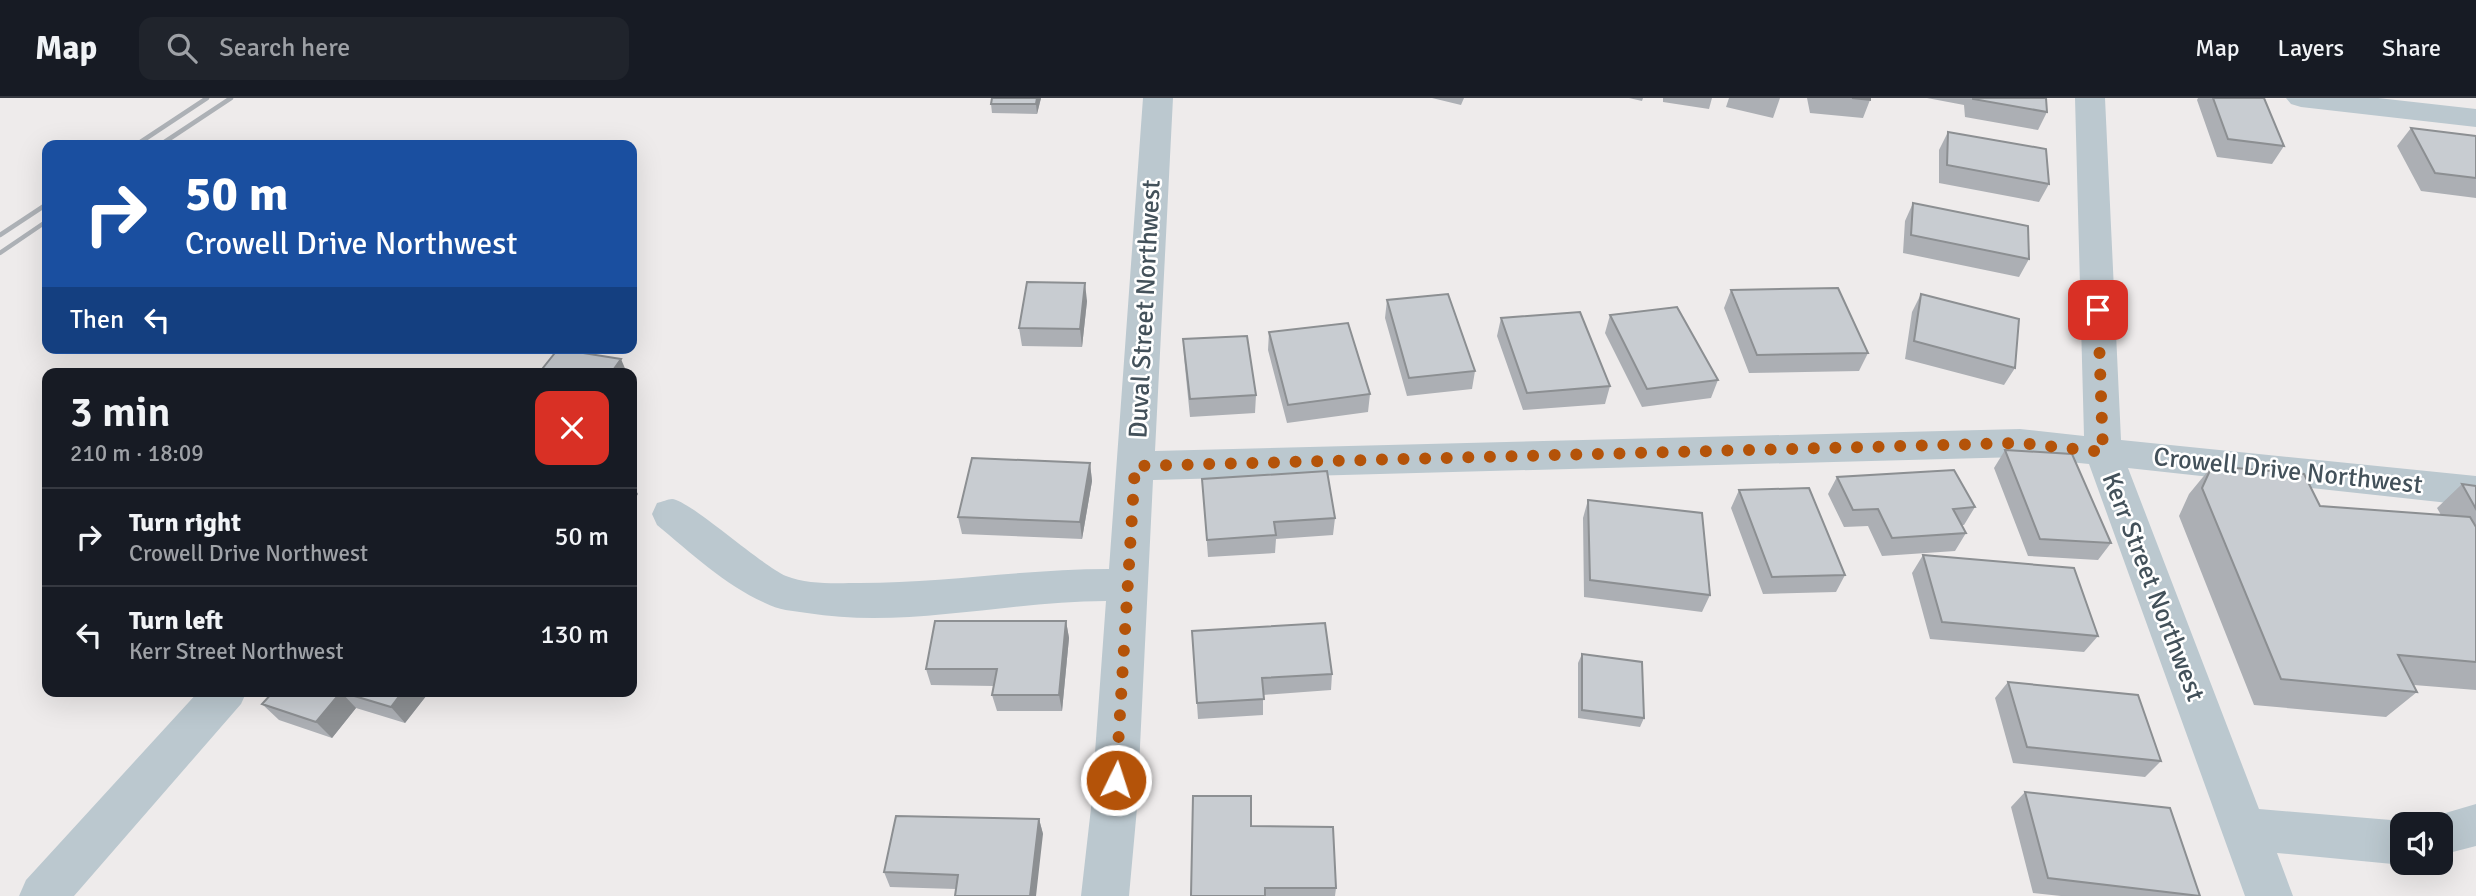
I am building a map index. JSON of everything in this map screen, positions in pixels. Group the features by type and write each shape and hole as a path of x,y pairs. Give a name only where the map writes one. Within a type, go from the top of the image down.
{"street":[{"name":"Duval Street Northwest","path":"1105,896 1128,585 1158,98"},
{"name":"Kerr Street Northwest","path":"2090,98 2103,452 2269,896"},
{"path":"2301,98 2476,118"},
{"name":"Crowell Drive Northwest","path":"1135,466 2020,443 2476,491"},
{"path":"671,514 734,565 780,592 831,600 908,600 1060,585 1128,585"},
{"path":"43,896 221,697"},
{"path":"2244,829 2390,842"}],"building":[{"path":"992,98 1037,98 1036,104 991,104"},
{"path":"2046,98 2047,112 1973,99"},
{"path":"2213,98 2264,98 2284,146 2228,139"},
{"path":"2411,128 2476,136 2476,178 2435,173"},
{"path":"1948,132 2046,149 2049,184 1947,165"},
{"path":"1913,203 2028,226 2029,259 1911,235"},
{"path":"1027,282 1085,283 1080,329 1019,328"},
{"path":"1838,288 1868,353 1757,355 1731,290"},
{"path":"1448,294 1475,371 1409,378 1387,300"},
{"path":"1921,294 2019,319 2015,368 1914,341"},
{"path":"1677,307 1718,380 1647,389 1610,315"},
{"path":"1580,312 1610,386 1527,393 1501,318"},
{"path":"1348,323 1370,394 1288,405 1269,332"},
{"path":"1247,336 1256,395 1190,399 1183,339"},
{"path":"554,354 590,354 621,359 615,368 543,368"},
{"path":"2005,450 2072,454 2111,543 2040,539"},
{"path":"972,458 1090,463 1080,522 958,517"},
{"path":"2212,466 2304,474 2320,506 2470,517 2476,527 2476,662 2398,655 2417,692 2281,679 2202,488"},
{"path":"1954,470 1975,507 1953,509 1966,533 1892,538 1878,509 1853,510 1837,477"},
{"path":"1327,471 1335,518 1274,522 1276,535 1207,540 1202,479"},
{"path":"2462,484 2476,486 2476,509"},
{"path":"1809,488 1845,575 1772,577 1739,490"},
{"path":"1588,500 1702,513 1710,595 1590,580"},
{"path":"1923,555 2074,568 2098,636 1942,622"},
{"path":"935,621 1066,621 1059,695 992,695 997,669 926,669"},
{"path":"1325,623 1332,674 1262,678 1264,699 1197,703 1192,631"},
{"path":"1582,654 1642,662 1644,718 1582,710"},
{"path":"2008,682 2138,695 2161,761 2027,747"},
{"path":"268,697 337,697 316,722 262,704"},
{"path":"358,697 398,697 391,707"},
{"path":"2025,792 2170,808 2200,896 2048,878"},
{"path":"1193,796 1251,796 1251,826 1333,827 1336,888 1265,888 1265,896 1191,896"},
{"path":"896,816 1039,819 1030,896 955,896 958,875 884,872"}],"railway":[{"path":"144,140 207,98"},
{"path":"168,140 231,98"},
{"path":"0,235 42,207"},
{"path":"0,253 42,224"}],"route":[{"path":"1116,780 1135,466 2020,443 2103,452 2098,310"}]}
